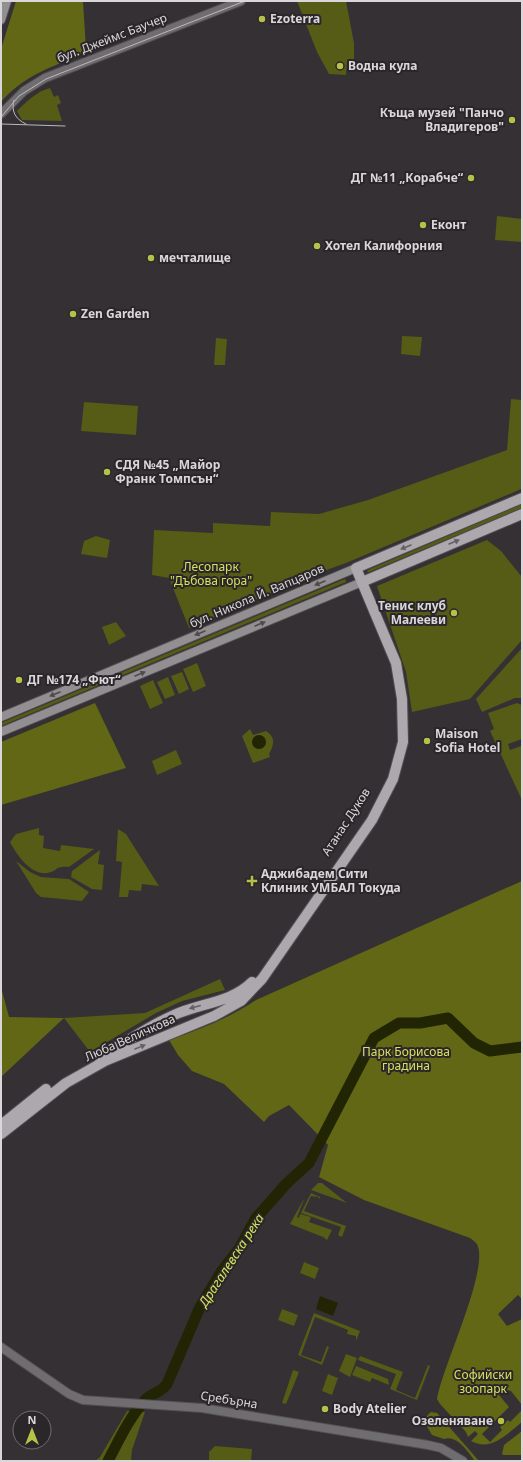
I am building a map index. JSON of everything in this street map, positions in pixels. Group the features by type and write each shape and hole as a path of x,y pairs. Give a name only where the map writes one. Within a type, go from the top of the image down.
{"main road":[{"path":"1,20 7,1"},
{"name":"бул. Никола Й. Вапцаров","path":"1,717 522,498"},
{"path":"1,732 522,514"},
{"name":"Атанас Дуков","path":"255,987 381,804 397,767 403,742 402,699 396,663 356,568"},
{"name":"Атанас Дуков","path":"232,996 253,981 376,802 390,770 402,726"},
{"name":"Люба Величкова","path":"1,1134 57,1089 92,1067 214,1016 241,1001 255,987"},
{"name":"Люба Величкова","path":"1,1125 27,1103 63,1077 175,1014 232,996"},
{"path":"210,1003 216,1005 218,1008 218,1012 214,1016"},
{"path":"175,1014 172,1018 172,1025 176,1029 181,1029"}],"street":[{"name":"бул. Джеймс Баучер","path":"1,114 18,96 45,78 241,1"},
{"name":"Сребърна","path":"1,1347 69,1394 83,1400 94,1402 212,1409 428,1445 449,1452 462,1461"}],"green space":[{"path":"16,1 83,1 86,49 84,54 39,73 19,85 1,102 1,49"},
{"path":"297,1 346,1 354,43 354,59 347,60 346,75 329,74 317,52"},
{"path":"50,88 54,97 58,95 61,103 57,105 62,121 22,120 17,111 36,94"},
{"path":"497,216 522,219 522,242 495,240"},
{"path":"402,336 422,337 420,356 401,354"},
{"path":"216,338 227,339 225,365 214,365"},
{"name":"Лесопарк \"Дъбова гора\"","path":"511,399 522,400 522,488 519,490 346,563 296,581 189,628 169,578 152,575 154,530 213,533 213,523 270,526 271,512 319,514 368,500 507,450"},
{"path":"84,402 138,406 136,435 81,431"},
{"path":"522,504 522,508 367,572 368,570"},
{"path":"96,536 110,540 107,558 81,554 84,541"},
{"name":"Тенис клуб Малееви","path":"487,540 501,551 522,577 522,640 470,699 412,712 406,672 377,586"},
{"path":"345,579 346,582 1,726 1,723"},
{"path":"116,622 126,636 109,645 102,627"},
{"path":"522,648 522,698 515,698 482,712 476,699"},
{"path":"197,663 206,686 193,692 183,669"},
{"path":"182,672 189,689 179,694 171,676"},
{"path":"168,677 175,695 165,699 157,682"},
{"path":"153,680 163,703 150,709 140,686"},
{"path":"95,703 126,768 1,805 1,742"},
{"path":"517,703 522,705 522,739 508,744 510,750 521,746 522,747 521,798 490,731 494,729 488,713"},
{"path":"250,729 253,735 266,731 269,733 273,739 269,754 270,757 253,763 242,736"},
{"path":"176,750 182,764 157,775 152,761"},
{"path":"39,828 39,835 44,836 43,848 60,851 61,845 94,849 69,867 61,867 48,873 36,871 30,868 20,858 10,842 16,834"},
{"path":"118,829 126,834 159,886 142,884 141,891 129,890 128,897 119,897 122,862 116,861"},
{"path":"100,850 98,864 104,865 102,890 92,889 71,877 72,871"},
{"path":"16,861 30,872 41,877 69,879 89,892 82,901 41,897 36,893"},
{"name":"Парк Борисова градина","path":"522,881 522,1299 518,1295 498,1314 507,1326 522,1319 522,1405 511,1391 503,1389 499,1395 509,1407 482,1434 490,1442 502,1430 500,1427 508,1420 510,1422 521,1411 522,1422 505,1436 492,1443 478,1444 471,1441 478,1434 475,1431 468,1437 466,1432 437,1399 447,1365 464,1319 477,1274 479,1257 477,1244 470,1238 364,1200 319,1177 328,1145 289,1105 269,1116 264,1122 224,1084 192,1071 178,1055 169,1040 214,1023 256,1000"},
{"path":"220,979 225,990 182,1001 156,1013 90,1052 64,1018 145,1013"},
{"path":"1,987 9,1017 64,1018 1,1077"},
{"path":"318,1183 322,1183 347,1203 311,1190"},
{"path":"311,1193 320,1197 320,1199 318,1197 311,1196 304,1211 346,1226 342,1237 338,1235 341,1227 301,1213"},
{"path":"305,1197 297,1217 299,1218 300,1214 311,1217 309,1222 332,1230 327,1240 290,1224"},
{"path":"304,1262 319,1268 315,1279 300,1273"},
{"path":"282,1309 298,1315 294,1326 278,1320"},
{"path":"314,1313 360,1331 356,1341 356,1336 347,1334 348,1330 315,1317 301,1355 321,1362 327,1346 329,1347 322,1365 298,1355"},
{"path":"346,1354 357,1358 350,1377 339,1371"},
{"path":"360,1356 403,1372 396,1390 415,1398 428,1365 430,1366 417,1400 390,1389 396,1374 358,1360"},
{"path":"356,1366 388,1379 389,1385 372,1378 370,1382 352,1375"},
{"path":"293,1370 299,1372 286,1404 282,1403"},
{"path":"328,1374 338,1378 332,1395 322,1391"},
{"path":"127,1411 133,1411 105,1461 95,1461 100,1457"},
{"path":"139,1412 145,1412 132,1450 131,1461 111,1461"},
{"path":"431,1412 437,1413 479,1461 475,1461 458,1441 432,1435 426,1423 426,1417"},
{"path":"522,1431 522,1455 503,1455 504,1445"},
{"path":"215,1446 252,1449 251,1461 209,1461 209,1452"}],"shaded area":[{"path":"256,735 262,735 266,739 266,745 262,749 256,749 252,745 252,739"},
{"path":"320,1296 338,1303 333,1316 316,1309"}],"waterway":[{"name":"Драгалевска река","path":"108,1461 139,1407 147,1398 165,1387 167,1384 200,1307 221,1272 239,1249 256,1218 286,1184 309,1163 374,1038 399,1023 420,1023 448,1018 474,1043 490,1051 522,1047"}],"tram line":[{"path":"1,117 19,96 46,79 245,1"},
{"path":"14,100 13,108 15,114 19,120 26,124"},
{"path":"1,124 65,126"}],"place":[{"name":"Ezoterra","path":"262,19"},
{"name":"Водна кула","path":"340,66"},
{"name":"Къща музей \"Панчо Владигеров\"","path":"512,120"},
{"name":"ДГ №11 „Корабче“","path":"471,178"},
{"name":"Еконт","path":"423,225"},
{"name":"Хотел Калифорния","path":"317,246"},
{"name":"мечталище","path":"151,258"},
{"name":"Zen Garden","path":"73,314"},
{"name":"СДЯ №45 „Майор Франк Томпсън“","path":"107,472"},
{"name":"Тенис клуб Малееви","path":"454,613"},
{"name":"ДГ №174 „Фют“","path":"19,680"},
{"name":"Maison Sofia Hotel","path":"427,741"},
{"name":"Аджибадем Сити Клиник УМБАЛ Токуда","path":"252,881"},
{"name":"Body Atelier","path":"325,1409"},
{"name":"Озеленяване","path":"501,1421"}],"park label":[{"name":"Софийски зоопарк","path":"483,1382"}]}
